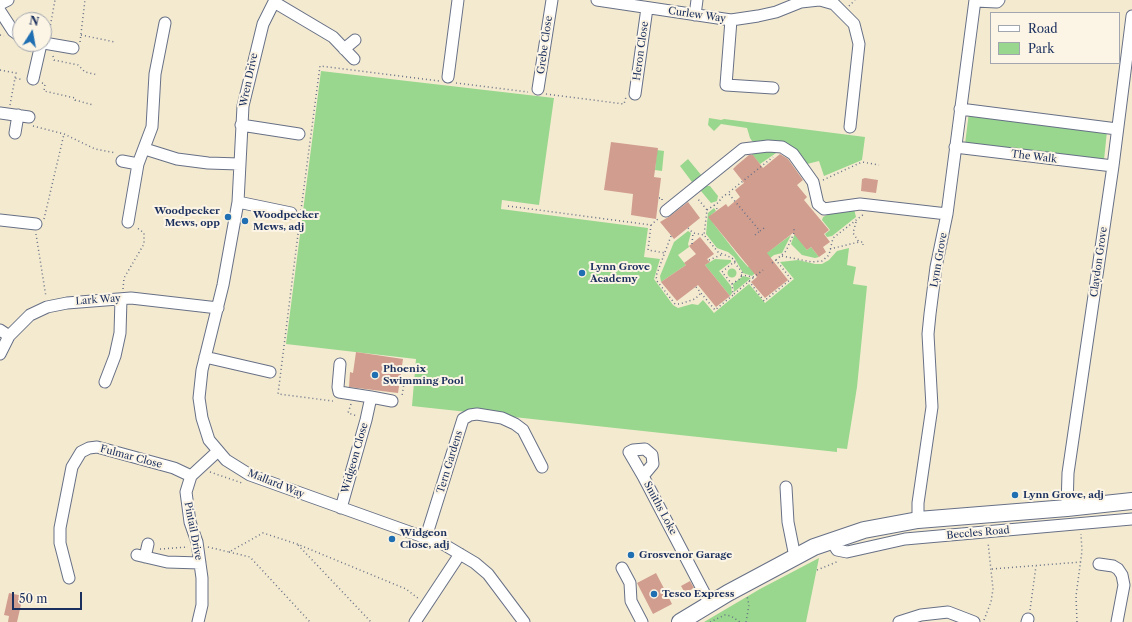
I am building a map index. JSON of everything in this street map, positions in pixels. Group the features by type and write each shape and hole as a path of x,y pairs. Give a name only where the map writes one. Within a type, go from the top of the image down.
{"highway":[{"name":"Beccles Road","path":"680,622 741,586 795,557 832,540 864,530 918,520 1067,508 1132,501"}],"street":[{"path":"0,4 8,0"},
{"path":"448,80 458,0"},
{"name":"Grebe Close","path":"538,92 552,0"},
{"name":"Curlew Way","path":"597,0 731,20 776,12 788,3 820,0 834,4 854,24 858,44 850,126"},
{"path":"695,15 697,0"},
{"name":"Lynn Grove","path":"918,520 918,504 932,407 928,334 930,314 936,267 947,214 975,0 996,2 999,0"},
{"path":"274,1 333,37 354,59"},
{"name":"Wren Drive","path":"239,164 243,106 253,57 263,24 274,1"},
{"name":"Heron Close","path":"635,94 647,8"},
{"path":"0,11 12,29"},
{"name":"Claydon Grove","path":"1067,508 1068,473 1113,166 1132,16"},
{"path":"731,20 726,85 773,88"},
{"path":"128,222 138,164 145,149 152,127 156,74 165,23"},
{"path":"344,49 355,40"},
{"path":"52,45 73,48"},
{"path":"33,81 44,52"},
{"path":"960,109 1117,128"},
{"path":"14,133 9,114 29,117"},
{"path":"241,125 299,134"},
{"path":"666,211 743,149 768,146 784,148 793,154 814,184 818,204 824,209 852,204 947,214"},
{"name":"The Walk","path":"955,147 1113,166"},
{"path":"145,149 177,159 208,163 239,164"},
{"path":"122,158 138,164"},
{"name":"Mallard Way","path":"239,164 238,202 224,285 205,357 199,398 202,418 210,440 226,460 250,475 426,537 460,554 475,563 488,574 524,622"},
{"path":"238,202 291,213"},
{"path":"0,220 36,224"},
{"path":"105,382 115,356 120,333 121,299"},
{"name":"Lark Way","path":"0,354 5,332 30,315 47,307 66,303 121,299 153,299 218,308"},
{"path":"205,357 270,372"},
{"path":"340,364 339,392 370,402 392,401"},
{"name":"Widgeon Close","path":"341,508 370,402"},
{"name":"Tern Gardens","path":"426,537 463,419 470,415 478,414 502,418 515,424 522,430 542,467"},
{"name":"Fulmar Close","path":"69,578 60,543 60,528 72,467 82,452 89,448 97,447 174,468 195,472"},
{"path":"195,472 218,451"},
{"name":"Pintail Drive","path":"195,472 186,492 202,578 202,605 198,622"},
{"name":"Smiths Loke","path":"643,476 710,604"},
{"path":"786,487 788,522 795,557"},
{"name":"Beccles Road","path":"832,540 837,550 848,552 905,539 1132,519"},
{"path":"148,544 141,556 167,562 200,563"},
{"path":"415,622 460,554"},
{"path":"1099,564 1113,566 1118,569 1122,575 1124,585 1117,622"},
{"path":"622,568 630,583 631,602 642,622"},
{"path":"899,622 921,614 948,612 974,622"}],"path":[{"path":"52,13 54,0"},
{"path":"73,48 79,49 85,0"},
{"path":"81,35 115,42"},
{"path":"50,52 54,60 78,65 85,72 98,75"},
{"path":"336,401 278,394 320,66 448,80 624,104 626,94 635,94"},
{"path":"0,70 16,73 9,114"},
{"path":"15,78 45,84 44,91 75,98 75,100 93,105"},
{"path":"29,117 32,126 64,134 95,149 122,158"},
{"path":"47,307 36,234 36,224 45,218 64,134"},
{"path":"704,235 707,210 784,148"},
{"path":"814,184 862,162 879,165"},
{"path":"691,192 707,210"},
{"path":"728,193 760,231"},
{"path":"714,205 718,210"},
{"path":"782,256 816,262 822,261 826,258 833,238 868,211 870,205"},
{"path":"508,206 651,225"},
{"path":"665,253 648,250 651,225 666,211"},
{"path":"856,221 853,233 859,242 863,242 863,245"},
{"path":"121,299 124,278 144,244 144,233 128,222"},
{"path":"688,228 693,233 704,235 722,255 732,258 742,272 741,278 732,284"},
{"path":"755,235 764,228"},
{"path":"772,263 782,256 790,243 794,228"},
{"path":"692,244 693,233"},
{"path":"671,236 656,276 657,281 673,302 680,304 695,299 701,293"},
{"path":"830,249 859,242"},
{"path":"709,260 722,255"},
{"path":"749,281 764,301 791,279 776,260"},
{"path":"733,295 732,284 722,272 734,262"},
{"path":"696,287 715,310 763,270"},
{"path":"741,274 754,277"},
{"path":"392,401 401,402 404,383 399,382"},
{"path":"351,403 348,413 366,420"},
{"path":"195,472 248,485"},
{"path":"1077,622 1076,596 1082,550 1080,524"},
{"path":"983,532 987,536 993,588 983,622"},
{"path":"229,552 263,533 297,544 406,589 427,605"},
{"path":"297,544 371,622"},
{"path":"158,550 206,546 250,557 310,622"},
{"path":"817,570 838,562"},
{"path":"992,570 1081,562"},
{"path":"1028,620 1036,566"},
{"path":"741,586 748,600 746,622"},
{"path":"710,622 725,615 731,616 740,622"}],"green space":[{"name":"Lynn Grove Academy","path":"321,71 554,98 539,205 502,200 501,209 648,228 644,257 660,259 654,279 673,305 678,308 692,304 698,305 703,300 714,313 749,284 765,303 794,279 780,262 798,260 822,264 829,260 837,251 849,248 847,265 856,267 853,284 867,286 857,387 847,449 837,448 837,452 412,406 416,359 286,344"},
{"path":"969,112 1107,131 1104,160 965,144"},
{"path":"709,118 865,137 862,160 824,176 819,161 807,164 800,155 752,141 747,128 721,124 714,131 708,125"},
{"path":"657,150 664,151 662,171 655,170"},
{"path":"761,150 779,151 760,164 751,153"},
{"path":"688,159 702,176 696,184 692,182 680,166"},
{"path":"706,186 710,186 718,196 717,201 711,203 701,191"},
{"path":"714,208 716,211 711,215 713,223 740,258 748,267 756,262 761,268 752,276 743,273 734,257 728,252 717,248 706,234 708,213"},
{"path":"854,209 856,217 832,236 827,237 825,234 830,230 822,220 823,217 829,214"},
{"path":"688,231 691,233 688,244 689,247 678,255 686,265 661,282 660,276 674,242"},
{"path":"795,233 807,250 811,247 819,257 815,258 802,255 791,244"},
{"path":"791,235 782,253 774,255 769,259 765,254"},
{"path":"715,259 731,260 731,262 719,271 731,286 732,293 730,296 705,265"},
{"path":"732,268 737,273 732,278 727,273"},
{"path":"743,276 751,278 734,292 733,284"},
{"path":"819,558 806,622 704,622 760,589"}],"building":[{"path":"611,142 658,148 654,177 661,178 656,219 631,215 633,194 604,190"},
{"path":"780,154 788,159 803,180 797,185 807,197 804,200 829,230 824,234 830,242 823,247 826,252 819,257 811,247 807,250 793,233 767,253 788,280 765,298 751,282 757,277 708,217 726,204 728,207 740,197 735,190 744,183 733,169 737,165 749,155 753,155 763,168"},
{"path":"862,179 878,180 876,193 861,191"},
{"path":"688,202 700,218 674,239 660,222"},
{"path":"700,237 714,254 707,259 710,262 705,265 730,296 716,307 698,285 677,301 661,282 686,265 684,263 696,254 689,246"},
{"name":"Phoenix Swimming Pool","path":"356,352 403,359 398,393 349,387 350,372 353,373"},
{"name":"Tesco Express","path":"656,573 672,604 653,614 637,583"},
{"path":"690,581 694,588 685,593 681,586"},
{"path":"9,593 23,596 17,622 8,622 9,616 4,615"}],"place":[{"name":"Woodpecker Mews, opp","path":"228,217"},
{"name":"Woodpecker Mews, adj","path":"245,221"},
{"name":"Lynn Grove Academy","path":"582,273"},
{"name":"Phoenix Swimming Pool","path":"375,375"},
{"name":"Lynn Grove, adj","path":"1015,495"},
{"name":"Widgeon Close, adj","path":"392,539"},
{"name":"Grosvenor Garage","path":"631,555"},
{"name":"Tesco Express","path":"654,594"}]}
